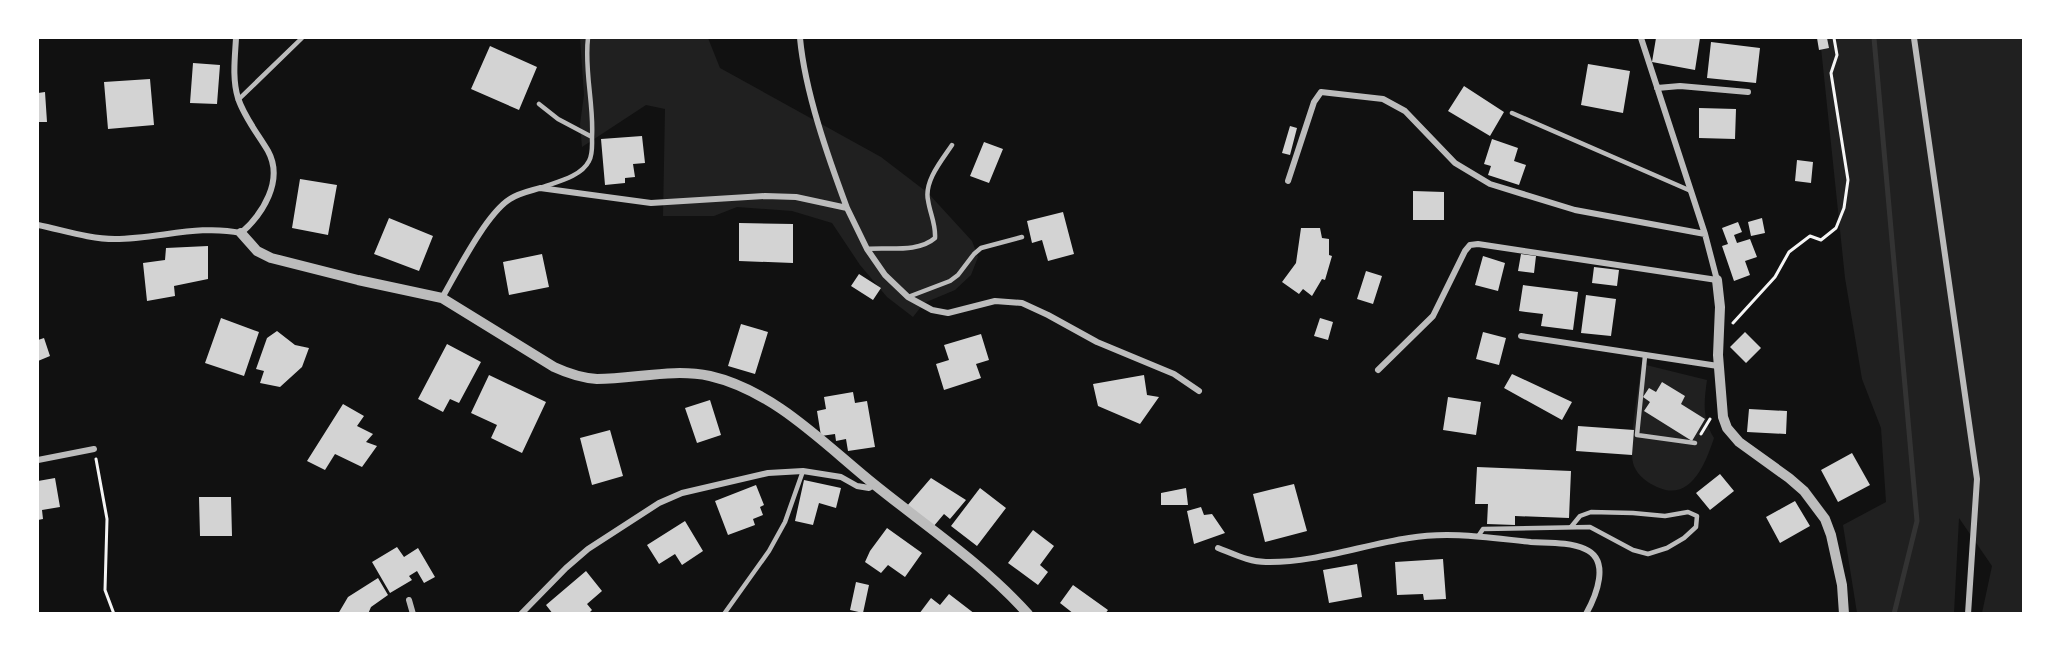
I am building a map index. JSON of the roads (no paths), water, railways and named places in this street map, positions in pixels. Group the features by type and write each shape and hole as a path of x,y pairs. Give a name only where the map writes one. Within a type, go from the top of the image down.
{"street":[{"path":"236,38 235,80 238,100 269,153 274,167 268,198 258,215 241,233"},
{"path":"800,38 802,63 828,157 847,208 867,249 885,275 908,297 932,310 948,313 995,301 1022,303 1097,342 1174,374 1199,391"},
{"path":"1641,38 1717,280 1720,307 1718,366 1721,407 1727,428 1744,446 1804,491 1825,519 1838,565 1844,614"},
{"path":"1914,38 1977,479 1968,614"},
{"path":"1657,88 1680,86 1748,92"},
{"path":"1288,181 1314,102 1322,92 1383,99 1406,111 1455,163 1490,184 1575,210 1704,234"},
{"path":"442,298 469,250 500,206 510,198 540,188 651,203 765,196 796,198 847,208"},
{"path":"38,225 109,239 215,229 241,233 257,251 271,258 442,298 554,367 570,374 596,379 680,372 710,376 741,386 775,405 822,440 874,485 987,573 1028,614"},
{"path":"1378,370 1433,316 1470,245 1478,244 1717,280"},
{"path":"1521,336 1718,366"},
{"path":"38,460 94,449"},
{"path":"521,614 588,549 659,503 682,493 768,473 803,471 841,477 857,486 868,488 874,485"},
{"path":"1218,548 1249,560 1264,562 1301,559 1410,538 1479,535 1570,545 1593,554 1600,567 1592,604 1586,614"},
{"path":"409,600 413,614"}],"lane":[{"path":"238,100 302,38"},
{"path":"540,188 579,171 589,162 592,153 593,114 587,57 588,38"},
{"path":"539,104 558,119 592,137"},
{"path":"1512,113 1690,191"},
{"path":"867,249 918,246 930,242 935,237 935,226 927,199 928,190 937,168 952,145"},
{"path":"908,297 958,276 981,248 1022,237"},
{"path":"1645,356 1637,435 1695,443"},
{"path":"724,614 769,551 785,522 803,471"},
{"path":"1479,535 1483,529 1590,527 1633,550 1648,554 1667,548 1684,538 1696,527 1697,516 1688,512 1665,516 1590,512 1580,516 1571,527"}],"waterway":[{"path":"1874,38 1917,521 1894,614"}]}
